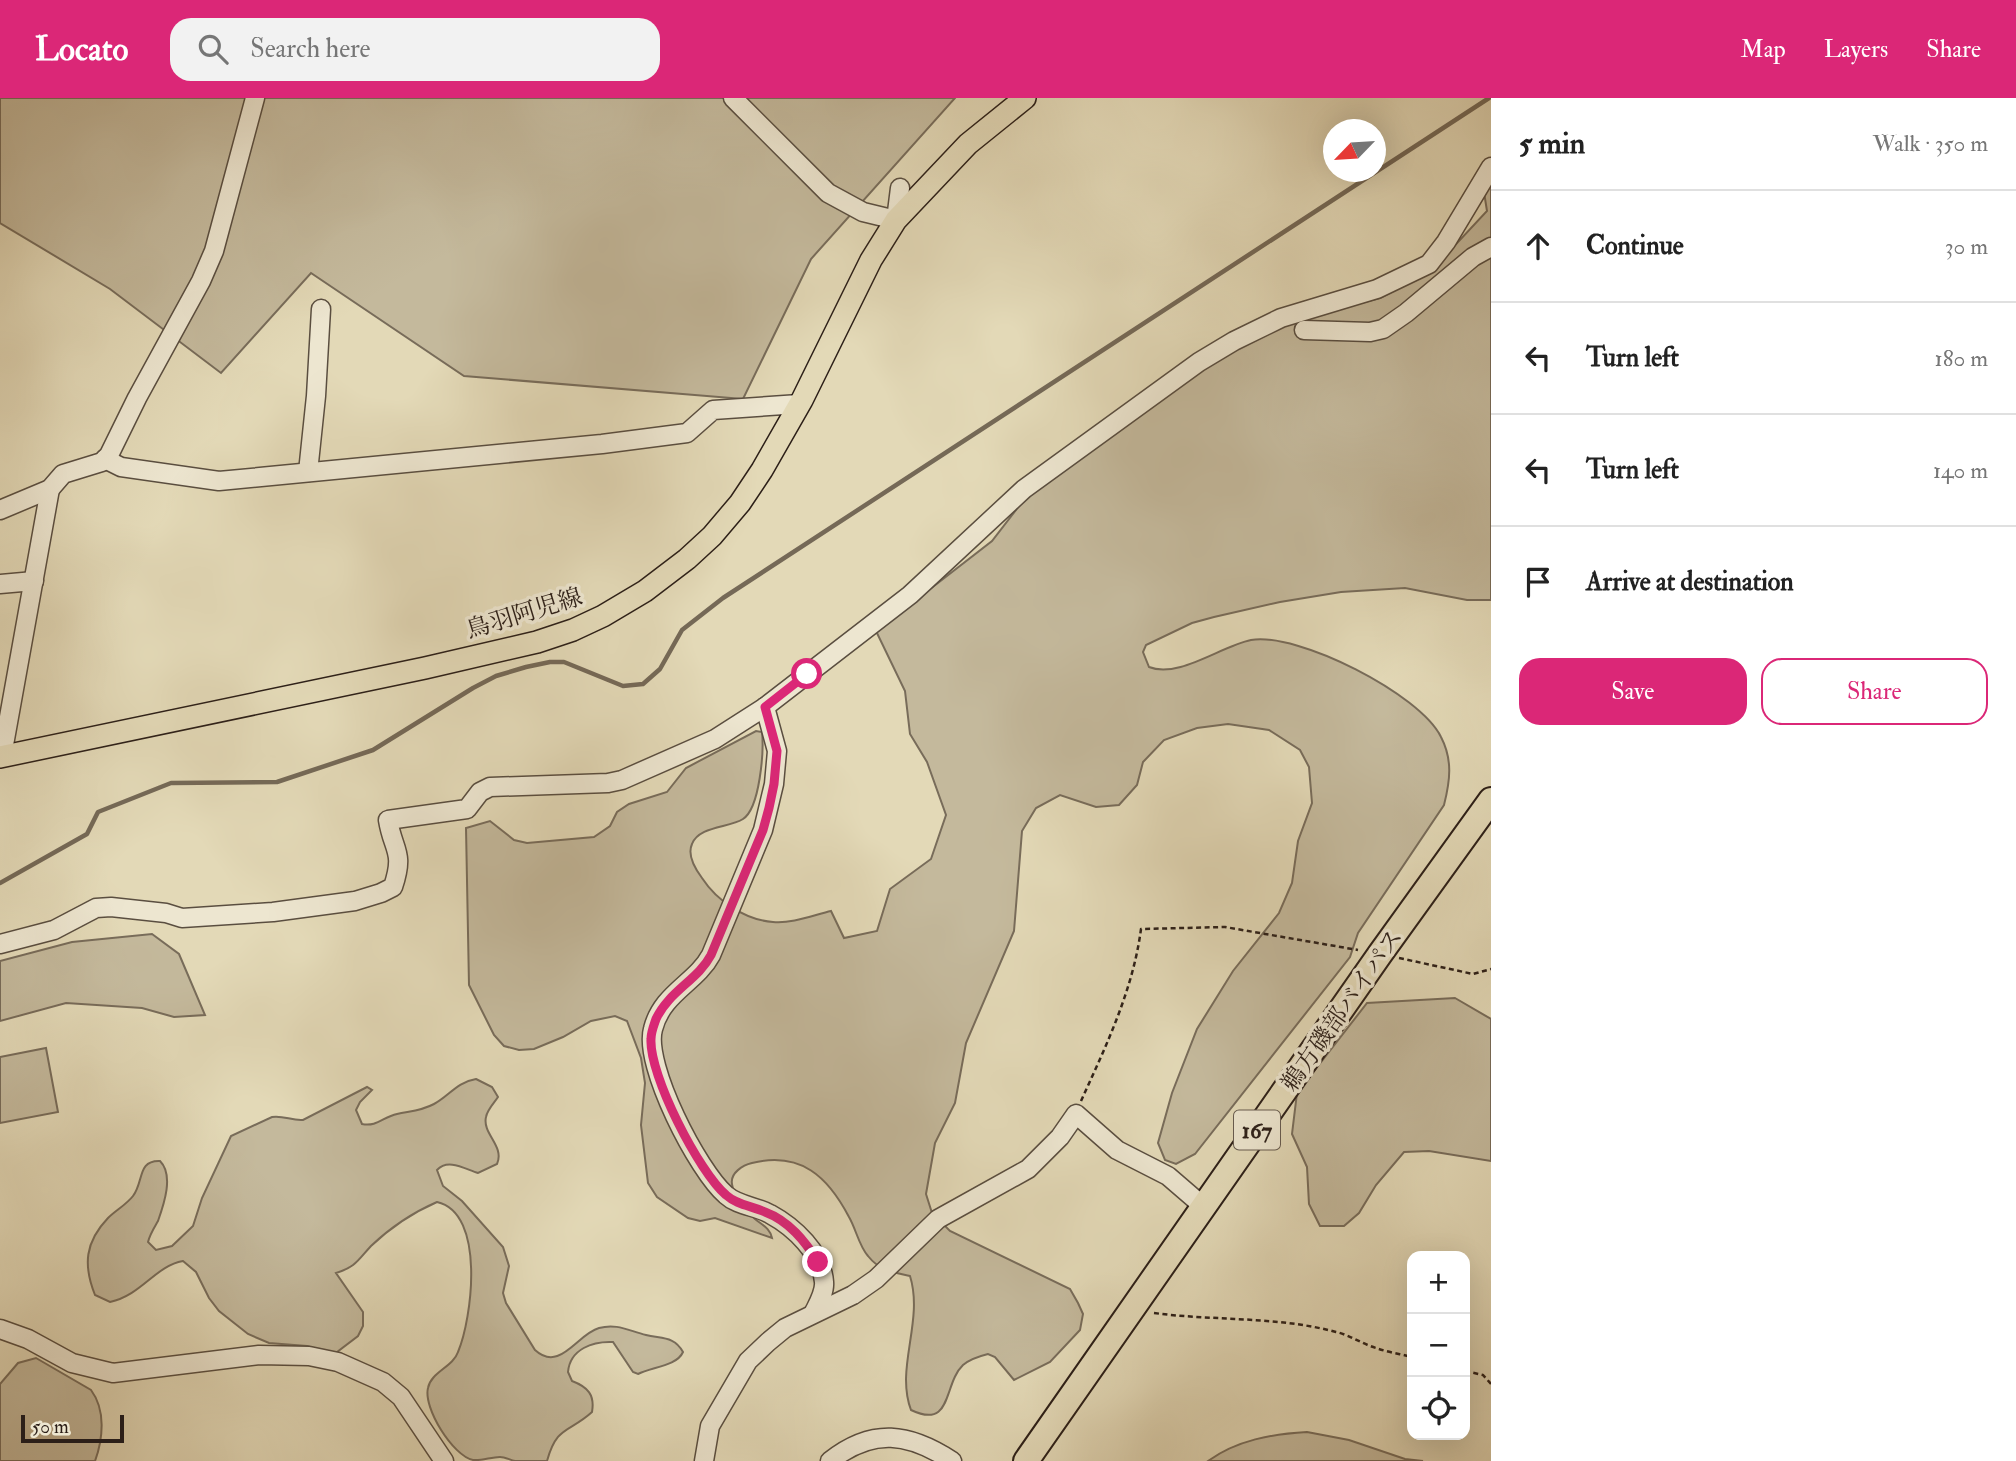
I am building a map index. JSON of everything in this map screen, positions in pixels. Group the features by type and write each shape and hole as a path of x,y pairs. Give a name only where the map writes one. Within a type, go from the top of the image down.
{"highway":[{"name":"鵜方磯部バイパス","path":"1026,1461 1380,954 1491,800"}],"main road":[{"name":"鳥羽阿児線","path":"1,756 425,668 537,642 603,617 645,591 712,536 740,503 799,404 847,305 896,220 968,144 1025,98"}],"street":[{"path":"0,510 50,489 63,474 105,458 215,251 254,98"},
{"path":"733,98 828,193 863,212 896,220 900,188"},
{"path":"0,944 54,930 96,908 111,907 182,918 273,912 355,901 381,894 393,887 399,868 398,851 388,820 467,809 480,792 490,787 608,783 622,780 715,739 765,707 910,595 1024,489 1199,362 1281,318 1377,289 1429,264 1446,242 1491,167"},
{"path":"1304,330 1383,330 1473,257 1491,247"},
{"path":"308,472 321,309"},
{"path":"105,458 121,467 208,481 588,446 687,433 713,410 799,404"},
{"path":"1,756 50,489"},
{"path":"0,584 34,581"},
{"path":"765,707 777,751 774,784 763,830 711,955 701,971 684,983 663,1007 656,1019 651,1040 660,1079 691,1148 712,1180 732,1200 768,1213 783,1222 808,1247 818,1262 824,1283 814,1312"},
{"path":"704,1461 710,1426 748,1360 785,1328 853,1295 876,1279 938,1219 1028,1170 1060,1137 1076,1114 1117,1150 1168,1176 1204,1207"},
{"path":"0,1329 28,1339 72,1363 113,1373 259,1355 309,1356 338,1362 383,1382 401,1397 444,1461"},
{"path":"830,1461 856,1443 878,1437 899,1437 923,1443 952,1461"}],"path":[{"path":"1076,1114 1115,1027 1137,956 1141,929 1225,927 1380,954 1465,973 1473,974 1491,969"},
{"path":"1135,1305 1153,1313 1187,1317 1227,1317 1338,1332 1374,1348 1407,1356"},
{"path":"1470,1372 1483,1375 1491,1384"}],"shaded area":[{"path":"0,98 955,98 811,259 743,399 464,376 311,273 221,373 110,289 0,223"},
{"path":"1491,173 1491,600 1467,600 1405,588 1341,592 1280,602 1192,623 1146,645 1143,652 1149,667 1173,669 1239,643 1272,640 1298,646 1356,669 1409,703 1429,720 1441,737 1449,771 1444,805 1358,933 1350,957 1195,1154 1176,1164 1165,1160 1158,1143 1172,1093 1197,1029 1233,971 1279,913 1292,883 1298,841 1312,803 1309,767 1300,750 1269,730 1228,724 1197,728 1164,740 1143,762 1137,785 1119,805 1096,807 1060,795 1036,808 1022,831 1014,931 966,1043 955,1103 935,1143 926,1194 932,1213 950,1231 1070,1289 1083,1314 1080,1330 1050,1362 1014,1380 995,1357 988,1354 972,1359 957,1373 941,1410 924,1415 911,1410 906,1378 914,1310 910,1276 887,1270 873,1261 862,1247 841,1203 822,1179 799,1164 785,1161 752,1163 735,1173 732,1184 738,1198 752,1216 768,1229 772,1238 715,1218 700,1221 688,1218 657,1197 648,1183 641,1125 645,1083 641,1058 627,1021 615,1016 591,1021 534,1049 519,1050 504,1046 494,1035 469,985 466,828 490,821 514,840 527,843 594,837 610,826 617,812 629,804 667,792 686,768 756,731 762,732 757,792 749,813 737,822 708,831 696,838 691,853 697,871 724,902 752,918 787,922 831,911 844,938 877,931 890,889 931,859 946,815 927,762 910,734 905,691 876,631 992,541 1033,488 1240,344 1303,318 1380,298 1431,271 1487,211 1483,186"},
{"path":"152,934 179,954 205,1015 174,1017 142,1008 66,1003 0,1021 0,961 72,942"},
{"path":"1455,998 1491,1019 1491,1161 1429,1151 1404,1152 1376,1185 1359,1213 1344,1226 1320,1226 1309,1204 1307,1167 1292,1134 1297,1093 1367,1003"},
{"path":"46,1048 58,1112 0,1123 0,1057"},
{"path":"476,1079 492,1087 498,1097 486,1117 487,1129 498,1151 497,1164 478,1173 451,1165 437,1170 443,1186 462,1201 503,1247 509,1266 503,1293 506,1303 535,1350 544,1356 560,1355 591,1332 612,1326 667,1339 676,1343 683,1352 670,1363 638,1374 633,1372 613,1342 590,1345 578,1352 573,1357 568,1372 572,1381 589,1392 592,1412 560,1435 547,1461 515,1461 500,1457 473,1460 465,1457 449,1441 435,1419 430,1407 428,1388 433,1378 452,1362 458,1352 468,1316 471,1269 469,1246 463,1225 453,1210 437,1202 394,1227 352,1266 336,1273 363,1312 363,1326 358,1336 337,1352 269,1343 248,1334 219,1311 196,1272 183,1261 164,1269 121,1298 110,1302 95,1295 88,1264 91,1245 100,1227 133,1196 148,1164 160,1161 167,1182 163,1206 148,1242 156,1250 172,1246 193,1226 202,1198 231,1136 272,1117 303,1120 367,1087 372,1090 356,1110 362,1124 372,1124 392,1115 429,1106 464,1083"},
{"path":"36,1358 91,1390 96,1398 102,1425 95,1461 0,1461 0,1384 18,1363"},
{"path":"1307,1432 1349,1440 1405,1459 1423,1461 1208,1461 1255,1439"}],"waterway":[{"path":"0,883 87,834 98,812 171,783 277,782 373,750 496,676 550,662 564,662 623,686 643,684 660,669 682,630 723,598 1489,98"}],"route":[{"path":"807,674 765,707 777,751 774,784 763,830 711,955 701,971 684,983 663,1007 656,1019 651,1040 660,1079 691,1148 712,1180 732,1200 768,1213 783,1222 797,1233 818,1262"}]}
